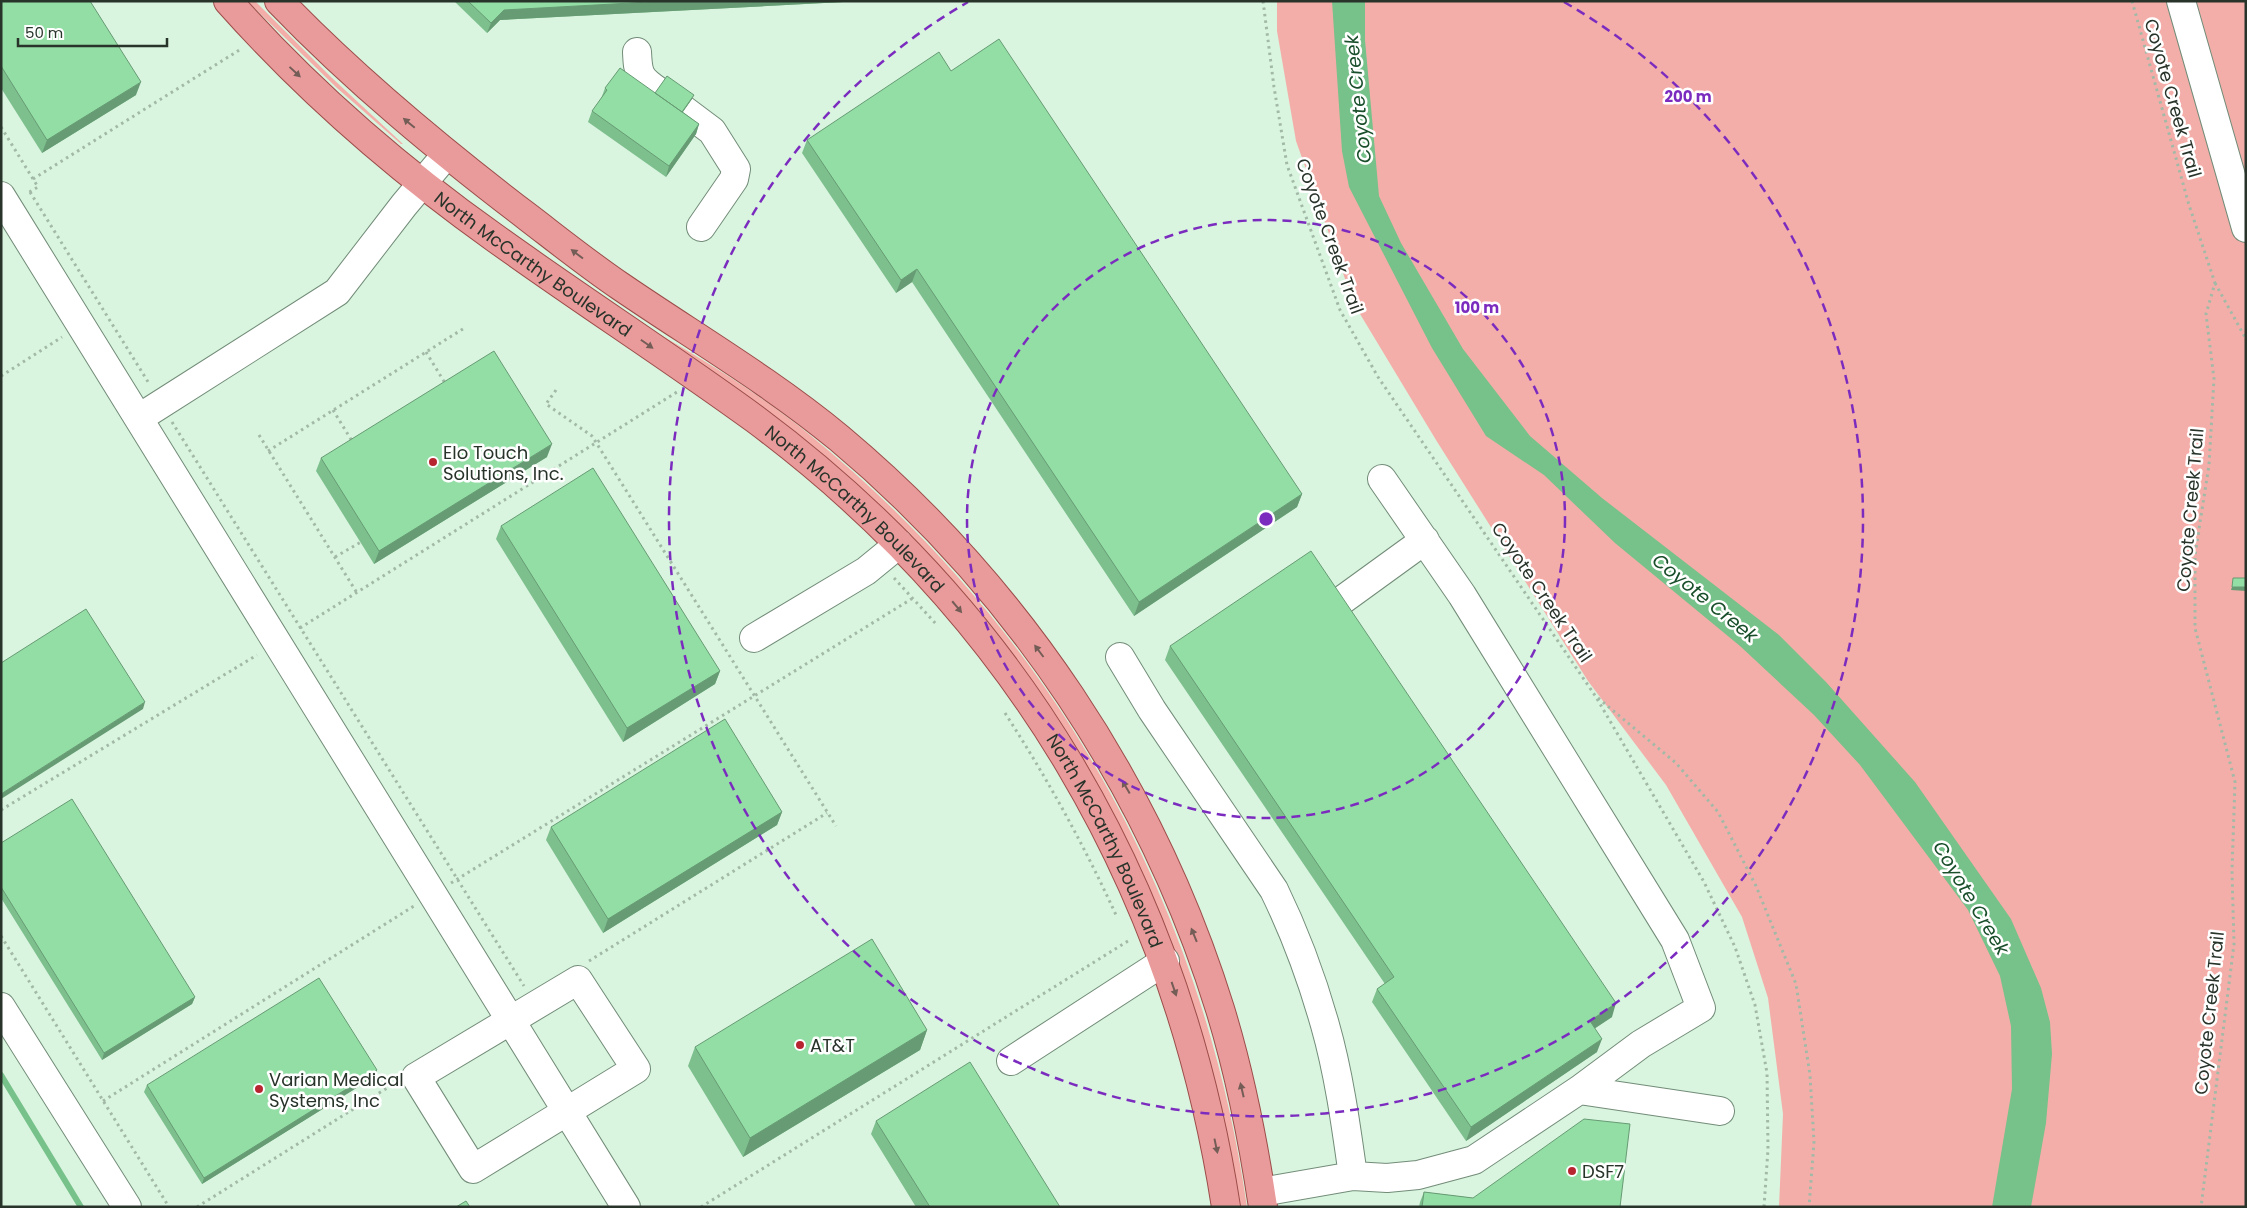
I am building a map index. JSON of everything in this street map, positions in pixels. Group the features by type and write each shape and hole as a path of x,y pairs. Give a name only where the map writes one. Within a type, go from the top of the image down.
{"main road":[{"name":"North McCarthy Boulevard","path":"228,1 261,37 353,125 422,183 492,236 754,419 815,467 931,576 980,634 1025,693 1066,758 1105,824 1136,890 1154,968 1185,1021 1217,1149 1226,1207"},
{"name":"North McCarthy Boulevard","path":"278,1 319,43 371,91 446,155 616,283 776,390 839,438 902,494 952,545 1008,611 1055,672 1098,738 1138,807 1170,875 1197,942 1220,1010 1238,1074 1253,1142 1262,1200"}],"lane":[{"path":"2181,1 2246,228"},
{"path":"637,52 638,70 641,78 658,91"},
{"path":"684,110 712,131 736,170 734,179 700,227"},
{"path":"150,411 337,292 446,155"},
{"path":"13,198 150,411 278,642 626,1207"},
{"path":"1262,1200 1353,1176 1387,1178 1418,1175 1474,1160 1579,1090 1641,1044 1701,1008 1675,940 1462,595 1382,479"},
{"path":"1334,606 1425,540"},
{"path":"754,638 800,612 878,562 899,544"},
{"path":"1120,657 1152,710 1274,890 1289,922 1325,1026 1346,1128 1353,1176"},
{"path":"1011,1061 1154,968"},
{"path":"578,980 636,1069 472,1169 416,1077 511,1021 578,980"},
{"path":"1,1007 127,1207"},
{"path":"1579,1090 1720,1111"}],"path":[{"name":"Coyote Creek Trail","path":"1263,1 1287,165 1340,310 1378,377 1596,697 1704,882 1735,947 1755,1005 1767,1073 1768,1149 1764,1207"},
{"name":"Coyote Creek Trail","path":"2132,1 2189,205 2215,282 2206,314 2214,379 2209,465 2195,555 2195,628 2236,782 2232,871 2234,944 2201,1207"},
{"path":"33,179 261,37"},
{"path":"1,127 38,187 13,198 150,411 301,627 526,989"},
{"path":"2215,282 2246,339"},
{"path":"268,450 466,327"},
{"path":"1,376 62,337"},
{"path":"426,352 449,389"},
{"path":"1,810 278,642 697,379"},
{"path":"556,390 546,404 592,436 836,826"},
{"path":"333,410 356,447"},
{"path":"259,435 357,593"},
{"path":"335,557 361,542"},
{"path":"878,562 939,628"},
{"path":"103,1101 433,894 913,598"},
{"path":"1596,697 1676,763 1718,812 1756,886 1796,984 1811,1094 1814,1142 1809,1207"},
{"path":"1004,711 1044,774 1094,868 1117,917"},
{"path":"1124,933 1128,941 1154,968"},
{"path":"1,936 168,1207"},
{"path":"701,1207 1128,941"}],"shaded area":[{"path":"247,1 255,1 331,77 403,144 337,88"},
{"path":"1277,1 2246,1 2246,1207 1779,1207 1783,1114 1768,998 1742,917 1666,785 1588,681 1436,440 1354,304 1296,141 1277,31"},
{"path":"599,300 734,380 810,435 896,512 974,596 1043,685 1102,779 1153,879 1194,983 1225,1093 1247,1207 1233,1207 1154,914 921,557"}],"water":[{"name":"Coyote Creek","path":"1332,1 1365,1 1365,40 1379,196 1401,243 1463,349 1530,436 1602,498 1779,635 1826,682 1915,782 2011,919 2041,988 2050,1022 2052,1054 2046,1123 2031,1207 1992,1207 2012,1089 2011,1026 2000,976 1968,910 1860,765 1814,715 1740,646 1615,543 1544,475 1486,436 1432,348 1349,187 1342,151"}],"building":[{"path":"1,1 90,1 141,82 47,140 1,66"},
{"path":"468,1 668,1 504,10 491,23"},
{"path":"999,39 1302,494 1139,602 917,269 901,280 807,140 939,52 951,71"},
{"path":"620,68 699,124 669,166 592,111 607,90 605,88"},
{"path":"667,76 694,95 682,112 655,93"},
{"path":"494,351 552,444 379,551 321,458"},
{"path":"593,468 720,671 627,728 501,526"},
{"path":"1311,551 1616,1003 1590,1021 1602,1039 1471,1127 1377,989 1394,977 1170,646"},
{"path":"2233,578 2246,578 2246,587 2232,587"},
{"path":"86,609 145,702 1,794 1,663"},
{"path":"725,719 782,812 608,919 551,827"},
{"path":"72,799 195,997 104,1053 1,887 1,843"},
{"path":"872,939 927,1030 750,1138 695,1047"},
{"path":"319,978 377,1070 204,1178 147,1085"},
{"path":"970,1062 1060,1207 930,1207 876,1121"},
{"name":"DSF7","path":"1584,1119 1630,1124 1620,1207 1422,1207 1424,1192 1473,1198"},
{"path":"466,1201 470,1207 456,1207"}],"waterway":[{"path":"1,1075 81,1207"}],"place":[{"name":"Elo Touch Solutions, Inc.","path":"433,462"},
{"name":"AT&T","path":"800,1045"},
{"name":"Varian Medical Systems, Inc","path":"259,1089"},
{"name":"DSF7","path":"1572,1171"}]}
